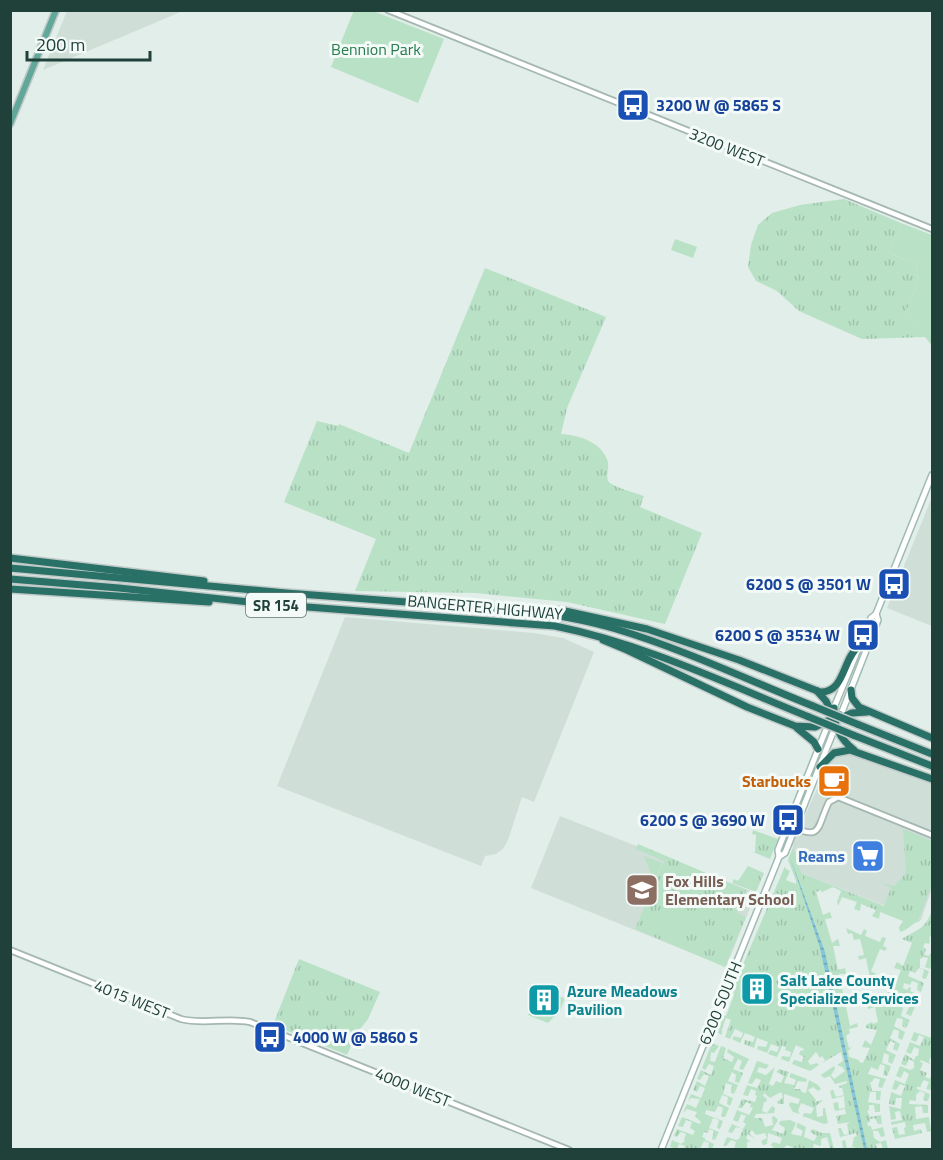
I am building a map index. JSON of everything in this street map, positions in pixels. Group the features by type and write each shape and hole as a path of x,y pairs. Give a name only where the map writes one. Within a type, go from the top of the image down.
{"highway":[{"path":"10,558 124,570 286,593"},
{"name":"BANGERTER HIGHWAY","path":"10,568 286,593 526,611 593,623 643,638 933,754"},
{"name":"BANGERTER HIGHWAY","path":"10,579 285,606 541,624 578,631 645,650 933,766"},
{"path":"10,589 285,606"},
{"path":"526,611 540,608 565,611 647,629 739,660 816,691 826,692 835,688 850,655 859,646"},
{"path":"578,631 627,650 734,701 792,725 808,728 852,713 870,712"},
{"path":"851,690 855,703 870,712 933,738"},
{"path":"816,691 826,700 842,739 854,750"},
{"path":"792,725 814,742 818,749"},
{"path":"820,767 834,753 854,750 933,779"}],"main road":[{"path":"10,124 56,10"},
{"name":"6200 SOUTH","path":"779,857 785,853 820,767 859,646 871,618 876,614 933,475"},
{"name":"6200 SOUTH","path":"661,1149 779,857 778,850 818,749 851,690 878,620 876,614"}],"street":[{"name":"3200 WEST","path":"388,10 933,229"},
{"path":"788,825 809,834 815,832 830,801 838,798 933,835"},
{"name":"4015 WEST","path":"10,950 181,1019 203,1023 237,1020 258,1025"},
{"name":"4000 WEST","path":"258,1025 569,1149"}],"shaded area":[{"path":"67,10 183,11 43,70"},
{"path":"932,497 932,626 887,608"},
{"path":"345,617 534,633 563,638 594,652 534,802 522,797 503,849 496,854 485,856 481,866 277,786"},
{"path":"846,753 932,784 932,888 921,920 801,873 792,845 827,766 833,758"},
{"name":"Fox Hills Elementary School","path":"560,816 756,893 726,967 531,888"}],"green space":[{"name":"Bennion Park","path":"354,10 373,11 444,39 418,103 331,67"},
{"path":"844,199 901,223 889,253 916,264 918,281 906,312 926,337 862,339 799,311 777,291 756,281 748,267 751,245 758,225 772,213 800,205"},
{"path":"901,223 932,235 932,346 906,312 918,281 916,264 889,253"},
{"path":"675,239 697,247 693,258 671,250"},
{"path":"485,268 606,317 567,408 561,434 582,438 601,449 608,462 608,481 619,488 644,496 640,507 702,533 665,624 567,602 475,593 355,591 376,539 284,502 317,421 338,426 339,424 409,453"},
{"path":"903,829 932,841 932,884 920,921 900,932 899,927 903,921 880,912 879,919 872,916 876,910 861,904 860,911 854,909 857,902 842,897 838,906 841,891 833,887 816,892 823,915 830,912 832,918 825,919 832,943 838,939 840,946 833,946 838,970 845,968 846,974 839,974 844,998 851,996 852,1002 845,1002 850,1026 857,1023 858,1027 849,1029 850,1033 846,1036 849,1048 852,1047 848,1051 849,1057 863,1063 870,1048 862,1047 865,1040 871,1045 877,1030 866,1028 866,1025 878,1022 875,1007 868,1009 865,999 868,997 871,1004 891,990 886,985 889,981 895,985 901,970 894,968 897,962 903,966 912,943 902,939 924,925 932,910 932,934 929,944 925,943 923,947 926,949 924,955 929,956 932,951 930,969 925,967 928,958 923,957 920,959 920,968 929,971 926,979 922,978 924,970 919,968 915,973 910,971 908,976 924,983 921,992 917,990 918,983 912,981 910,985 904,983 903,988 907,990 909,987 910,991 919,995 916,1004 912,1003 914,995 909,993 905,999 905,1004 915,1007 911,1016 906,1014 909,1007 900,1006 903,1008 901,1016 910,1020 906,1028 902,1026 903,1019 897,1018 894,1026 905,1032 902,1040 898,1038 899,1031 894,1029 890,1038 900,1044 897,1051 893,1049 895,1043 890,1041 886,1050 896,1055 892,1064 888,1062 889,1055 884,1053 882,1063 891,1066 887,1076 883,1075 885,1066 880,1064 878,1070 871,1067 868,1074 886,1079 882,1088 878,1087 880,1079 874,1078 870,1082 872,1091 881,1091 880,1100 876,1100 876,1092 870,1092 868,1102 880,1104 880,1112 875,1112 874,1105 869,1105 867,1111 870,1117 881,1115 882,1124 878,1124 875,1118 870,1119 867,1123 872,1130 883,1127 885,1136 881,1137 878,1131 873,1131 874,1138 880,1142 886,1140 888,1149 883,1149 881,1143 876,1144 877,1149 855,1149 854,1147 843,1149 842,1141 845,1140 847,1148 852,1147 854,1137 857,1136 856,1133 840,1137 838,1128 841,1128 844,1135 849,1134 847,1124 850,1122 838,1124 836,1116 846,1114 845,1109 835,1111 833,1103 838,1102 839,1109 845,1108 844,1096 832,1099 830,1091 833,1090 836,1097 844,1095 839,1086 847,1081 835,1084 830,1076 824,1078 821,1075 834,1066 835,1069 831,1075 834,1079 845,1071 837,1065 843,1061 841,1052 822,1063 825,1060 822,1056 820,1058 816,1052 808,1061 810,1065 817,1063 819,1065 810,1071 792,1064 794,1060 802,1062 804,1057 799,1054 804,1049 796,1045 789,1062 781,1059 782,1056 790,1057 791,1052 785,1050 786,1047 782,1046 777,1057 768,1054 770,1050 777,1052 779,1047 771,1044 767,1053 757,1049 758,1046 766,1047 768,1042 757,1038 754,1048 744,1044 745,1040 753,1042 755,1037 745,1033 740,1043 732,1039 734,1036 741,1038 743,1033 735,1029 730,1039 725,1037 731,1020 726,1018 722,1035 716,1032 723,1015 726,1016 734,995 733,988 785,866 790,871 786,880 796,884 788,860 793,848 801,873 884,906 891,888 881,883 894,886 906,873"},
{"path":"753,830 778,839 770,859 753,852 755,852 756,835 752,834"},
{"path":"638,844 746,890 737,913 746,917 725,967 635,929 664,861 636,849"},
{"path":"793,848 826,949 868,1149 862,1149 823,966 788,860"},
{"path":"644,856 662,863 657,876 651,874"},
{"path":"748,866 764,873 756,892 732,883 734,879 738,881"},
{"path":"685,881 702,888 695,905 678,898"},
{"path":"671,911 687,918 680,935 664,928"},
{"path":"846,928 861,935 864,929 867,931 865,936 880,942 882,937 886,938 883,946 887,948 885,951 880,949 871,971 876,974 870,978 866,958 859,960 858,956 864,955 860,939 854,940 852,933 848,934"},
{"path":"299,959 380,992 368,1019 357,1033 347,1055 273,1025"},
{"path":"540,990 565,998 560,1011 548,1023 528,1015"},
{"path":"914,1032 932,1038 930,1064 921,1060 920,1062 923,1063 920,1070 927,1073 925,1077 930,1079 932,1073 931,1090 926,1089 929,1082 924,1080 921,1087 917,1089 930,1094 928,1101 923,1100 925,1093 920,1091 916,1095 916,1101 910,1100 909,1104 928,1105 928,1113 923,1113 922,1106 915,1107 916,1119 929,1117 931,1131 927,1132 925,1123 913,1125 914,1131 921,1129 922,1133 895,1139 892,1128 897,1127 899,1135 905,1134 904,1128 906,1127 905,1122 891,1125 891,1122 902,1120 900,1111 895,1112 896,1119 891,1120 889,1106 901,1109 902,1098 896,1098 895,1105 889,1104 891,1092 901,1096 905,1086 900,1084 896,1090 892,1089 895,1080 905,1084 909,1074 904,1071 901,1078 896,1076 900,1066 910,1070 914,1068 914,1062 909,1059 906,1066 901,1064 905,1054 914,1060 918,1056 919,1049 914,1047 911,1054 906,1052 910,1042 920,1046 924,1037 919,1035 916,1042 911,1040"},
{"path":"712,1043 719,1046 714,1053 711,1052 710,1061 715,1062 721,1046 726,1048 723,1058 732,1062 734,1057 727,1052 728,1049 749,1059 743,1070 739,1069 742,1061 738,1059 733,1069 743,1073 739,1083 735,1082 736,1075 732,1072 728,1081 738,1085 734,1094 731,1093 732,1085 726,1083 723,1094 733,1098 730,1106 727,1104 728,1097 722,1095 719,1103 729,1108 725,1117 721,1116 723,1108 718,1106 715,1112 706,1110 705,1114 723,1121 720,1129 717,1128 719,1120 713,1118 709,1128 719,1132 715,1140 712,1139 714,1131 709,1129 708,1133 704,1132 702,1137 714,1144 712,1149 708,1149 709,1143 704,1141 700,1149 684,1149 685,1146 679,1144 677,1149 670,1147 672,1140 681,1144 685,1141 686,1134 681,1132 677,1137 674,1136 677,1129 693,1135 695,1131 690,1128 692,1122 686,1120 683,1127 678,1126 682,1117 700,1124 701,1122 695,1116 697,1112 687,1109 683,1113 687,1104 696,1108 700,1099 691,1098 688,1102 691,1094 701,1098 705,1088 700,1086 697,1092 693,1090 697,1081 705,1086 709,1076 704,1074 700,1080 697,1079 701,1070 711,1075 714,1066 709,1064 705,1070 702,1068"},
{"path":"757,1061 769,1065 766,1069 759,1067 757,1072 766,1075 775,1067 769,1084 773,1086 776,1081 781,1083 784,1076 777,1072 779,1069 789,1072 784,1083 794,1085 796,1080 789,1077 791,1073 807,1079 806,1082 798,1081 794,1089 800,1089 806,1093 809,1080 818,1085 821,1089 818,1091 813,1087 808,1090 816,1100 814,1102 823,1100 816,1106 817,1117 823,1116 823,1108 825,1108 828,1123 824,1124 803,1116 804,1113 811,1114 814,1108 801,1103 798,1111 800,1114 793,1112 789,1105 790,1102 798,1104 800,1099 784,1094 784,1104 779,1104 777,1102 783,1097 781,1092 770,1098 764,1093 763,1096 767,1099 762,1111 767,1113 772,1106 775,1108 774,1113 756,1114 754,1118 762,1118 765,1127 773,1125 772,1117 774,1116 778,1120 772,1130 783,1134 785,1128 779,1124 780,1121 790,1120 796,1123 791,1134 801,1136 803,1131 796,1127 798,1123 806,1127 804,1137 814,1141 817,1136 810,1132 812,1129 830,1133 834,1149 830,1148 827,1137 821,1139 821,1146 814,1144 813,1148 816,1149 796,1149 787,1145 783,1149 775,1149 771,1145 773,1142 780,1144 782,1138 768,1133 767,1144 763,1145 761,1141 767,1138 765,1133 756,1135 752,1130 749,1133 756,1140 748,1134 746,1138 750,1142 747,1142 747,1149 734,1149 736,1142 731,1140 723,1146 727,1137 739,1139 746,1116 741,1114 738,1122 733,1120 737,1110 749,1115 753,1108 746,1102 742,1108 738,1108 742,1099 755,1102 756,1091 751,1089 748,1096 743,1095 747,1085 757,1088 761,1080 756,1078 752,1084 748,1083"},
{"path":"732,1124 743,1129 736,1127 732,1133 728,1132"}],"water":[{"path":"790,857 825,952 867,1149 864,1149 820,948"}],"place":[{"name":"3200 W @ 5865 S","path":"633,105"},
{"name":"6200 S @ 3501 W","path":"894,584"},
{"name":"6200 S @ 3534 W","path":"863,635"},
{"name":"Starbucks","path":"834,781"},
{"name":"6200 S @ 3690 W","path":"788,820"},
{"name":"Reams","path":"868,856"},
{"name":"Fox Hills Elementary School","path":"642,890"},
{"name":"Salt Lake County Specialized Services","path":"757,989"},
{"name":"Azure Meadows Pavilion","path":"544,1000"},
{"name":"4000 W @ 5860 S","path":"270,1037"}]}
